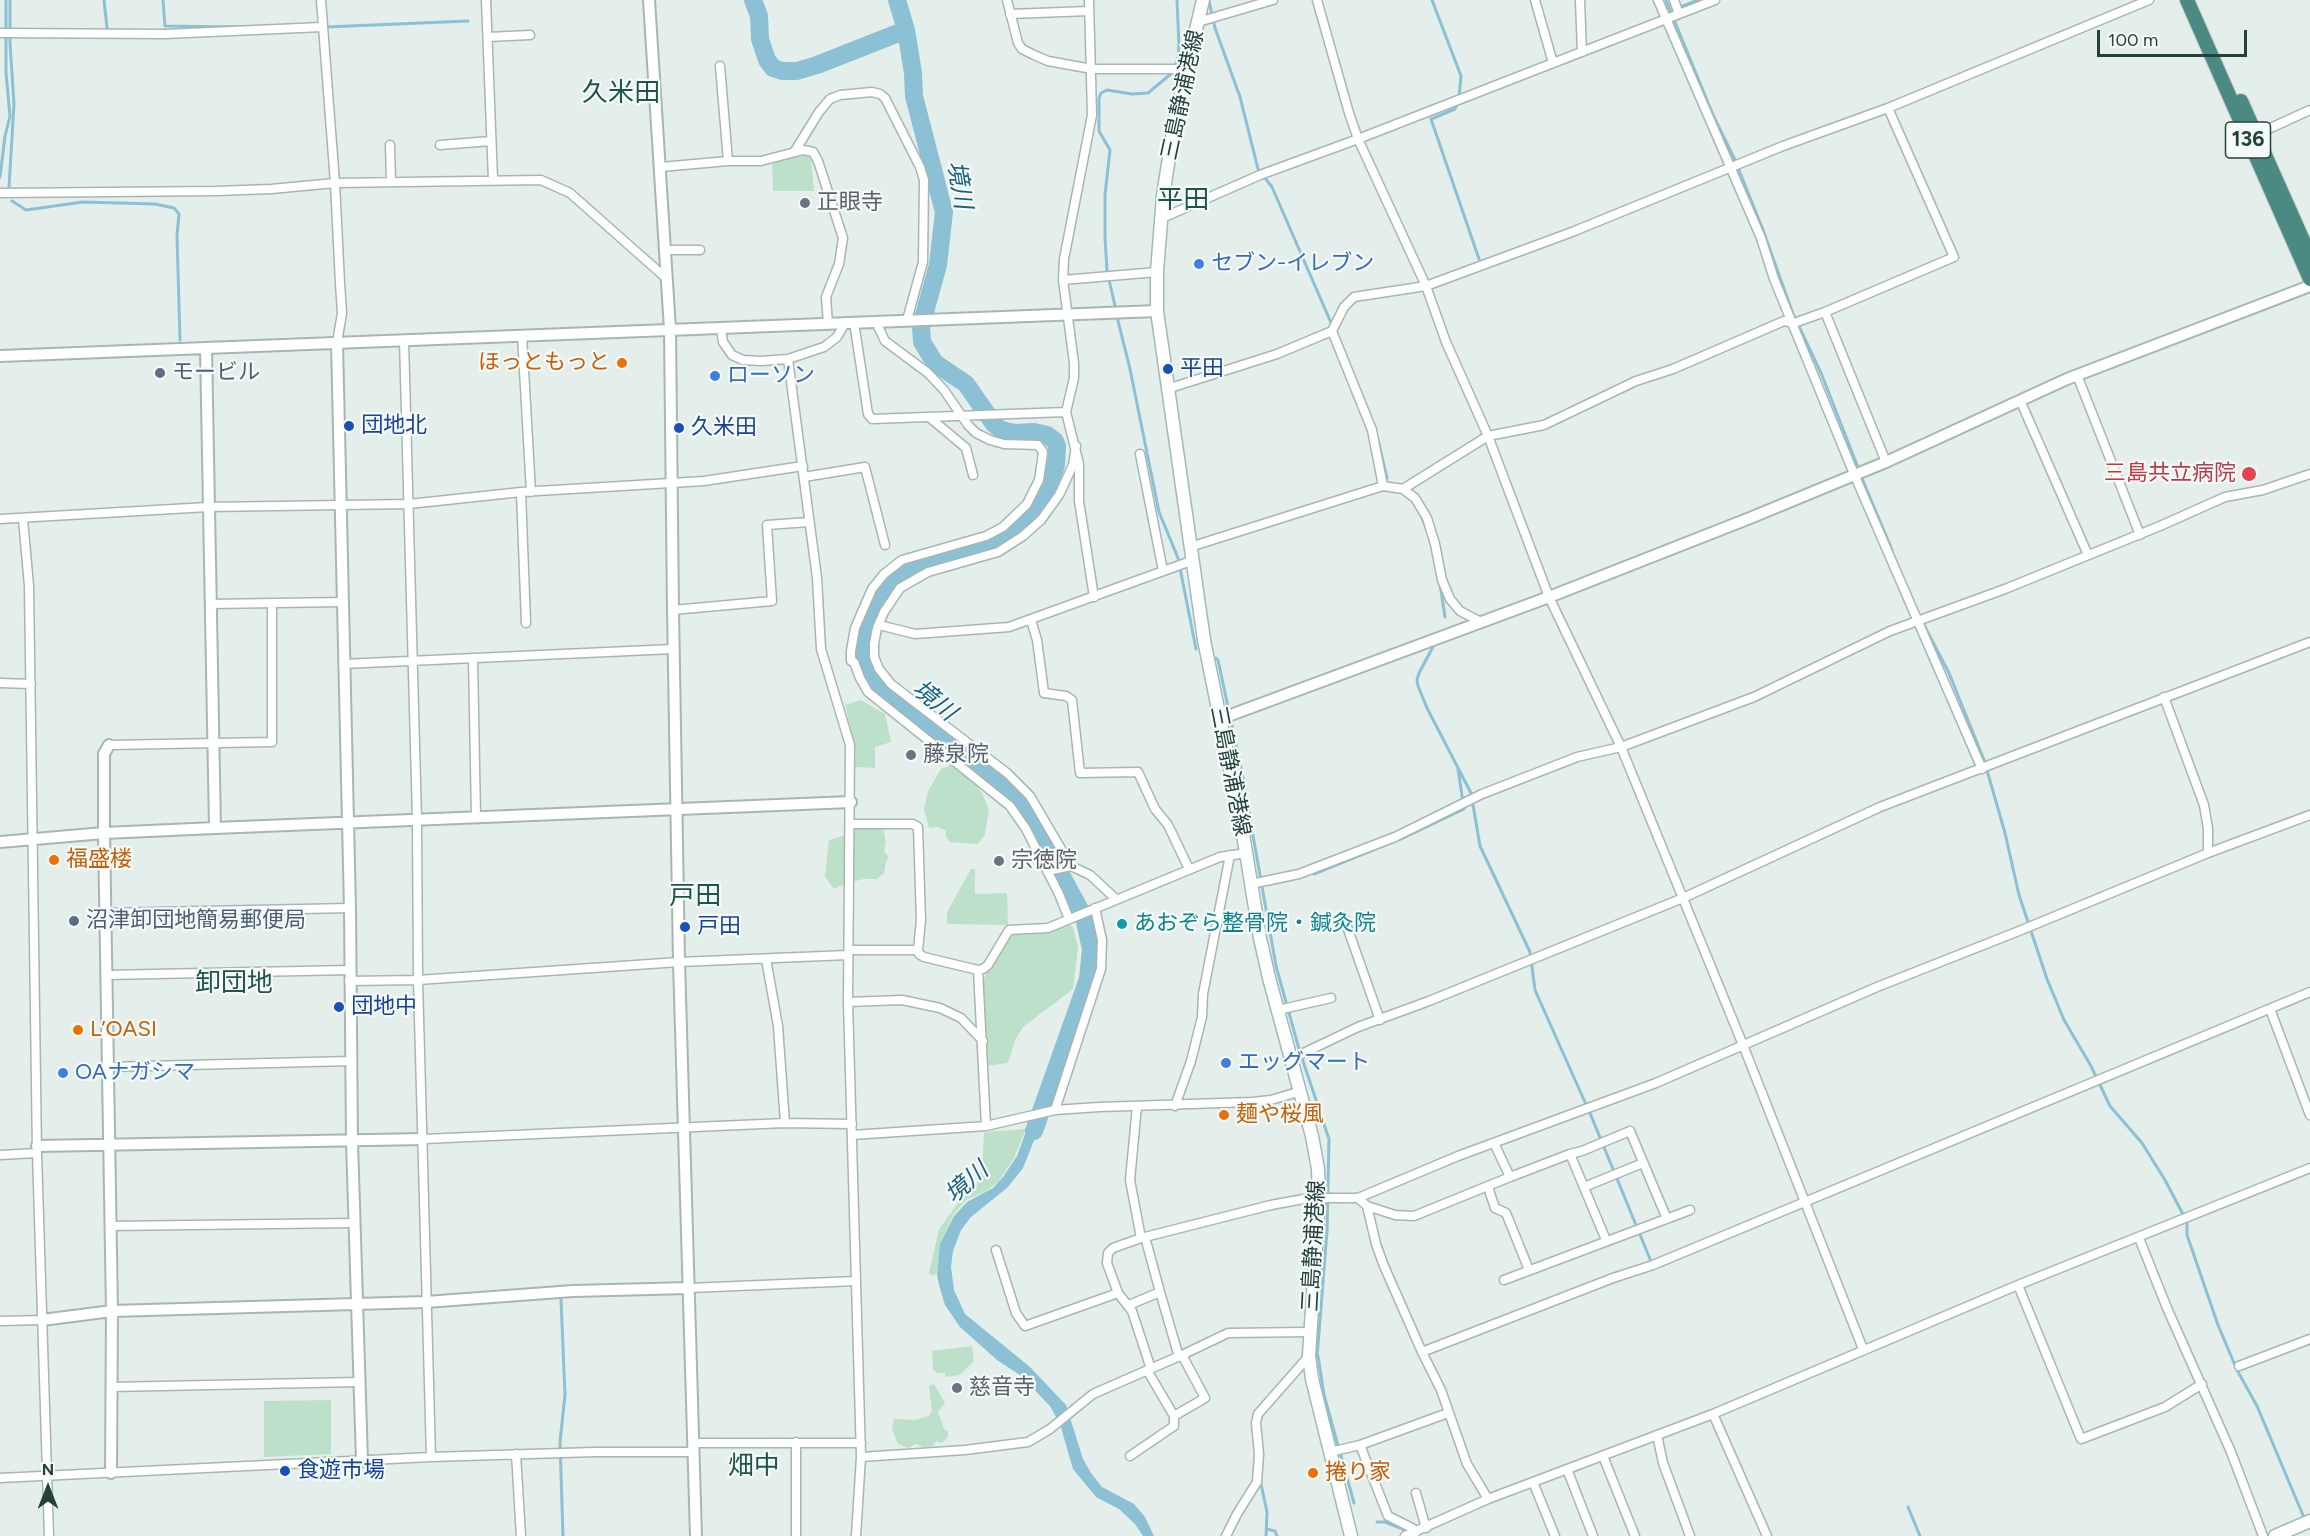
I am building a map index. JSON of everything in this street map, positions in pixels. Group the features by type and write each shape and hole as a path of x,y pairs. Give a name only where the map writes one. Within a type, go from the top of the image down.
{"highway":[{"name":"136","path":"2187,0 2310,253"},
{"name":"136","path":"2197,0 2310,279"}],"main road":[{"name":"三島静浦港線","path":"1203,0 1171,142 1160,219 1157,310 1204,640 1227,716 1260,938 1301,1091 1318,1169 1319,1198 1309,1356 1312,1379 1351,1536"},
{"path":"2275,1536 2310,1521"}],"street":[{"path":"321,0 342,313 338,343 340,506 350,908 352,1142 362,1461"},
{"path":"486,0 493,180"},
{"path":"649,0 670,329 679,963 696,1536"},
{"path":"1007,0 1018,43 1022,49 1048,61 1092,69 1187,69"},
{"path":"1089,0 1092,115 1064,259 1063,280 1074,378 1066,412 1076,446 1081,476 1079,501 1094,597"},
{"path":"1317,0 1358,139 1426,286 1446,342 1488,436 1549,597 1621,747 1743,1045 1863,1349"},
{"path":"1535,0 1553,63"},
{"path":"1580,0 1582,52"},
{"path":"1658,0 1761,238 1791,323 1858,473 1982,769"},
{"path":"1674,0 1679,14"},
{"path":"1160,219 1260,175 1715,0"},
{"path":"1167,389 1277,354 1332,331 1344,307 1354,297 1426,286 1572,232 1730,168 1888,108 2149,0"},
{"path":"1198,22 1268,1"},
{"path":"1010,14 1089,11"},
{"path":"1,33 165,34 322,27"},
{"path":"488,37 530,35"},
{"path":"720,66 728,161"},
{"path":"795,151 819,112 830,99 840,95 872,92 885,98 920,167 924,180 923,262 909,320"},
{"path":"1403,489 1488,436 1544,425 1636,381 1673,369 1784,321 1791,323 1825,312 1954,256 1888,108"},
{"path":"2252,137 2310,110"},
{"path":"440,145 491,141"},
{"path":"390,145 391,182"},
{"path":"661,167 728,161 761,161 795,151 808,150 816,156 842,229 842,250 826,297 828,324"},
{"path":"0,193 271,189 335,183 541,180 570,193 666,278"},
{"path":"665,250 700,250"},
{"path":"1063,280 1157,272"},
{"path":"1227,716 1549,597 1740,522 1886,462 2077,375 2310,286"},
{"path":"0,356 1157,310"},
{"path":"1825,312 1886,462"},
{"path":"876,322 885,341 928,373 976,433 1004,444 1038,445 1043,452 1042,469 1027,504 1003,527 986,536 902,560 884,574 872,589 855,628 850,651 851,661 854,662 868,692 1010,806 1026,829 1049,871 1071,918"},
{"path":"721,329 723,342 736,357 742,360 761,361 788,359 828,345 849,323"},
{"path":"849,323 870,417 884,421 1066,412"},
{"path":"1332,331 1372,430 1383,486"},
{"path":"522,335 531,492"},
{"path":"404,340 431,1457"},
{"path":"206,348 214,828"},
{"path":"788,359 817,578 821,649 850,745 848,1002 861,1443 856,1536"},
{"path":"2077,375 2140,535"},
{"path":"2020,400 2088,555"},
{"path":"929,417 966,448 973,475"},
{"path":"1076,446 1073,465 1059,495 1041,520 1023,536 998,552 928,572 900,588 884,612 879,625 874,644 874,657 879,669 891,684 1007,773 1030,796 1041,812 1070,866 1090,875 1116,899"},
{"path":"1140,454 1164,571"},
{"path":"0,519 208,507 409,504 521,492 671,482 704,482 803,466"},
{"path":"804,477 865,467 885,545"},
{"path":"1251,884 1299,874 1395,837 1482,794 1576,756 1621,747 1754,697 1890,631 2140,535 2225,497 2263,490 2310,474"},
{"path":"1190,547 1383,486 1403,489 1415,498 1427,518 1442,580 1450,599 1460,611 1481,622"},
{"path":"521,492 526,622"},
{"path":"23,519 29,586 37,1150 49,1536"},
{"path":"673,610 772,601 767,525 809,522"},
{"path":"879,625 904,632 927,634 1009,627 1191,561"},
{"path":"210,604 343,603"},
{"path":"111,1473 112,1311 104,753 109,745 272,742 272,604"},
{"path":"1031,620 1037,640 1044,693 1066,696 1072,700 1080,773 1138,772 1155,809 1168,825 1189,869"},
{"path":"1291,1059 1358,1027 1683,898 1880,807 2310,642"},
{"path":"344,664 674,649"},
{"path":"472,658 476,817"},
{"path":"0,683 31,684"},
{"path":"2164,697 2204,805 2208,829 2208,853"},
{"path":"0,842 104,833 347,824 677,807 851,802"},
{"path":"1130,1456 1174,1426 1174,1416 1149,1369 1129,1305 1118,1293 1107,1263 1108,1253 1113,1248 1271,1205 1319,1198 1358,1198 1494,1143 1656,1083 1877,987 2019,932 2208,853 2310,815"},
{"path":"850,824 913,824 918,827 921,920 919,954 978,970 988,965 1009,930 1043,929 1220,857 1246,853"},
{"path":"1176,1106 1202,1017 1208,964 1230,855"},
{"path":"1049,871 1070,866"},
{"path":"105,913 350,908"},
{"path":"1052,1110 1101,969 1102,940 1093,909"},
{"path":"1344,918 1380,1020"},
{"path":"106,975 350,976 418,980 848,952 918,950"},
{"path":"766,958 778,1026 784,1122"},
{"path":"978,970 986,1126"},
{"path":"1422,1352 1613,1278 1653,1265 2310,992"},
{"path":"1278,1010 1331,998"},
{"path":"848,1002 902,1000 940,1008 961,1018 983,1041"},
{"path":"2270,1009 2310,1115"},
{"path":"107,1067 351,1061"},
{"path":"852,1136 986,1126 1052,1110 1252,1102 1271,1100 1301,1091"},
{"path":"1137,1106 1131,1180 1143,1238 1180,1356 1205,1398 1174,1416"},
{"path":"0,1155 108,1145 352,1142 784,1122 852,1124"},
{"path":"1358,1198 1367,1206 1395,1215 1414,1216 1630,1131 1667,1219"},
{"path":"1494,1143 1510,1177"},
{"path":"1570,1154 1606,1240"},
{"path":"1584,1187 1643,1163"},
{"path":"1405,1536 1488,1499 1713,1414 2018,1285 2310,1168"},
{"path":"1488,1187 1495,1209 1506,1213 1530,1270"},
{"path":"1367,1206 1380,1255 1437,1381 1467,1464 1488,1499"},
{"path":"1504,1280 1690,1210"},
{"path":"110,1226 355,1223"},
{"path":"2139,1238 2167,1308 2231,1452 2262,1536"},
{"path":"996,1250 1016,1312 1025,1326 1118,1293"},
{"path":"0,1321 42,1320 112,1311 356,1305 573,1292 856,1281"},
{"path":"2018,1285 2081,1439 2165,1407 2202,1384"},
{"path":"1129,1305 1160,1292"},
{"path":"861,1457 965,1450 1028,1442 1042,1435 1093,1394 1228,1333 1310,1332"},
{"path":"2239,1366 2310,1339"},
{"path":"1226,1536 1257,1482 1259,1454 1256,1423 1258,1414 1309,1356"},
{"path":"111,1387 358,1382"},
{"path":"1330,1452 1360,1445 1448,1413"},
{"path":"1713,1414 1767,1536"},
{"path":"1657,1435 1663,1463 1690,1536"},
{"path":"0,1478 796,1442 861,1443"},
{"path":"796,1442 796,1536"},
{"path":"1360,1445 1388,1516 1416,1532"},
{"path":"516,1454 521,1536"},
{"path":"1603,1456 1635,1536"},
{"path":"1567,1469 1593,1536"},
{"path":"1533,1482 1555,1536"},
{"path":"1416,1493 1426,1528"}],"green space":[{"path":"806,156 811,158 814,191 773,191 772,160"},
{"path":"861,700 885,714 891,742 875,747 875,768 855,767 856,751 845,705"},
{"path":"953,764 958,771 971,779 982,793 989,810 985,834 978,844 950,842 946,837 946,831 938,827 929,828 924,809 928,791 941,769"},
{"path":"854,828 882,828 884,832 886,842 884,852 889,857 884,873 877,879 864,879 834,889 825,877 829,840 843,836"},
{"path":"971,869 975,869 975,894 1007,893 1008,925 947,924 947,912"},
{"path":"1068,924 1073,927 1078,947 1073,989 1023,1027 1015,1040 1008,1063 985,1066 983,980 1007,936 1056,930"},
{"path":"1026,1129 1014,1158 998,1182 986,1191 966,1200 953,1215 942,1240 937,1272 933,1276 929,1273 939,1229 961,1199 978,1182 982,1170 984,1132"},
{"path":"972,1346 974,1361 960,1375 945,1377 945,1373 933,1370 932,1351"},
{"path":"934,1384 945,1403 938,1412 944,1429 948,1431 948,1437 942,1443 936,1441 933,1446 923,1447 916,1444 908,1448 898,1444 892,1429 894,1419 915,1420 929,1416 932,1411 929,1386"},
{"path":"331,1400 331,1454 264,1457 264,1401"}],"water":[{"path":"1045,1113 1023,1168 1008,1187 971,1217 961,1230 953,1251 951,1267 954,1290 965,1314 1030,1367 1066,1405 1083,1459 1091,1473 1102,1487 1134,1504 1145,1517 1154,1536 1143,1536 1135,1524 1119,1509 1096,1497 1073,1469 1060,1424 1050,1406 1020,1375 997,1360 960,1327 945,1305 939,1285 937,1275 940,1244 954,1216 967,1202 993,1188 1003,1177 1017,1156 1032,1115"}],"waterway":[{"path":"0,177 10,116 6,73 6,0"},
{"path":"9,187 14,104 10,0"},
{"path":"104,0 107,28"},
{"path":"163,0 165,26 244,27"},
{"name":"境川","path":"753,0 759,16 760,39 767,60 773,68 782,71 797,71 817,65 906,30"},
{"name":"境川","path":"897,0 906,30 914,96 944,212 938,265 921,326 922,342 935,363 966,384 994,424 1001,430 1047,435 1055,441 1057,446 1056,465 1047,494 1019,530 997,542 914,566 901,573 887,586 872,611 864,635 863,648 868,671 874,683 1022,803 1084,917 1091,949 1088,979 1034,1131"},
{"path":"1116,310 1107,271 1105,237 1105,195 1110,150 1099,131 1099,98 1101,93 1107,90 1132,94 1148,93 1172,73 1178,58 1179,46 1177,0"},
{"path":"1432,0 1461,76 1459,97"},
{"path":"1666,0 1713,115 1735,160 1793,314 1821,373 1859,470"},
{"path":"1683,6 1698,0"},
{"path":"1209,1 1215,28 1240,97 1258,169 1272,187 1332,325"},
{"path":"326,27 468,21"},
{"path":"1457,104 1455,109 1431,119 1479,259"},
{"path":"12,201 26,210 83,202 155,204 174,208 179,214 177,236 180,340"},
{"path":"1117,317 1159,512 1178,558 1196,649"},
{"path":"1355,378 1369,413"},
{"path":"1378,440 1387,478"},
{"path":"1861,476 1892,550"},
{"path":"1421,515 1426,528"},
{"path":"1440,584 1445,617"},
{"path":"1924,625 1949,673 1984,760 2005,833 2019,895 2047,979 2064,1020 2091,1066 2110,1106 2142,1143 2187,1222 2187,1235 2218,1325 2237,1370 2257,1406 2305,1520"},
{"path":"1434,645 1419,673 1418,686 1471,793 1480,846 1530,952 1535,990 1592,1118 1650,1259"},
{"path":"1216,658 1242,773 1276,966 1299,1049 1329,1139 1327,1231 1317,1358"},
{"path":"1401,839 1464,809 1458,769"},
{"path":"1314,874 1395,841"},
{"path":"561,1300 565,1395 560,1442 563,1536"},
{"path":"1318,1356 1324,1395 1354,1503"},
{"path":"1261,1484 1267,1512 1266,1536"},
{"path":"1908,1507 1920,1536"},
{"path":"1377,1522 1385,1522 1407,1533"},
{"path":"1267,1529 1275,1531 1277,1536"}],"place":[{"name":"正眼寺","path":"805,203"},
{"name":"セブン-イレブン","path":"1199,264"},
{"name":"ほっともっと","path":"622,363"},
{"name":"平田","path":"1168,369"},
{"name":"モービル","path":"160,373"},
{"name":"ローソン","path":"715,376"},
{"name":"団地北","path":"349,426"},
{"name":"久米田","path":"679,428"},
{"name":"三島共立病院","path":"2249,474"},
{"name":"藤泉院","path":"911,755"},
{"name":"福盛楼","path":"54,860"},
{"name":"宗徳院","path":"999,861"},
{"name":"沼津卸団地簡易郵便局","path":"74,921"},
{"name":"あおぞら整骨院・鍼灸院","path":"1122,924"},
{"name":"戸田","path":"685,927"},
{"name":"団地中","path":"339,1007"},
{"name":"L’OASI","path":"78,1030"},
{"name":"エッグマート","path":"1226,1063"},
{"name":"OAナガシマ","path":"63,1073"},
{"name":"麺や桜風","path":"1224,1115"},
{"name":"慈音寺","path":"957,1388"},
{"name":"食遊市場","path":"285,1471"},
{"name":"捲り家","path":"1313,1473"}],"district":[{"name":"久米田","path":"621,93"},
{"name":"平田","path":"1183,200"},
{"name":"戸田","path":"695,896"},
{"name":"卸団地","path":"234,983"},
{"name":"畑中","path":"754,1466"}]}
